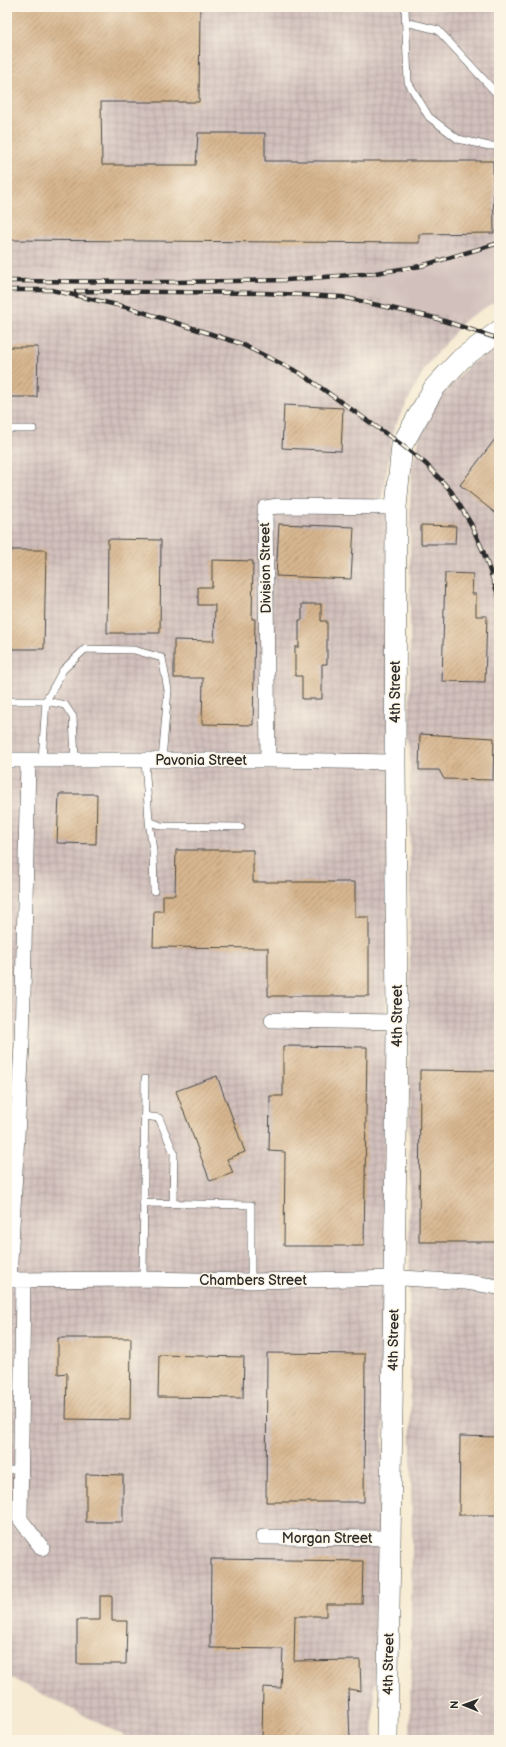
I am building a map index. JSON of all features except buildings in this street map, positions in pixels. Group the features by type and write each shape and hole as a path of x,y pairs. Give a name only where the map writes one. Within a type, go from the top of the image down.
{"main road":[{"name":"4th Street","path":"387,1740 397,1022 395,762 396,507 402,445 434,388 461,359 499,331"}],"street":[{"name":"Division Street","path":"268,760 265,508 278,506 396,507"},
{"name":"Pavonia Street","path":"7,760 268,760 395,762"},
{"path":"35,760 13,1280 14,1470 20,1519 42,1548"},
{"path":"272,1020 397,1022"},
{"name":"Chambers Street","path":"13,1280 143,1279 251,1281 394,1278 466,1282 499,1287"},
{"name":"Morgan Street","path":"263,1537 390,1538"}],"lane":[{"path":"405,7 408,82 429,117 458,139 489,146 499,146"},
{"path":"406,22 438,30 499,96"},
{"path":"7,429 33,429"},
{"path":"35,760 46,701 64,670 84,649 134,650 162,658 168,690 162,760"},
{"path":"7,701 46,701 64,705 73,717 74,760"},
{"path":"145,760 149,821 153,851 154,891"},
{"path":"149,821 161,826 241,827"},
{"path":"143,1279 145,1079"},
{"path":"144,1116 159,1118 174,1153 173,1204"},
{"path":"143,1203 251,1205 251,1281"}],"shaded area":[{"path":"7,7 499,7 499,239 438,257 354,268 286,272 7,270"},
{"path":"499,239 499,299 465,320 368,296 331,289 52,290 7,288 7,270 286,272 354,268 438,257"},
{"path":"7,288 52,290 331,289 368,296 465,320 425,368 394,428 381,502 391,502 390,756 386,1012 388,1289 373,1740 132,1740 7,1676"},
{"path":"499,345 499,1740 410,1740 412,1534 409,1298 410,504 412,468 420,435 431,407 468,366"}],"railway":[{"path":"7,281 174,282 287,280 375,273 421,266 499,243"},
{"path":"7,290 52,290 130,308 239,343 300,373 402,445 426,464 451,491 471,524 483,551 499,597"},
{"path":"76,291 264,293 342,297 435,318 499,339"}]}
